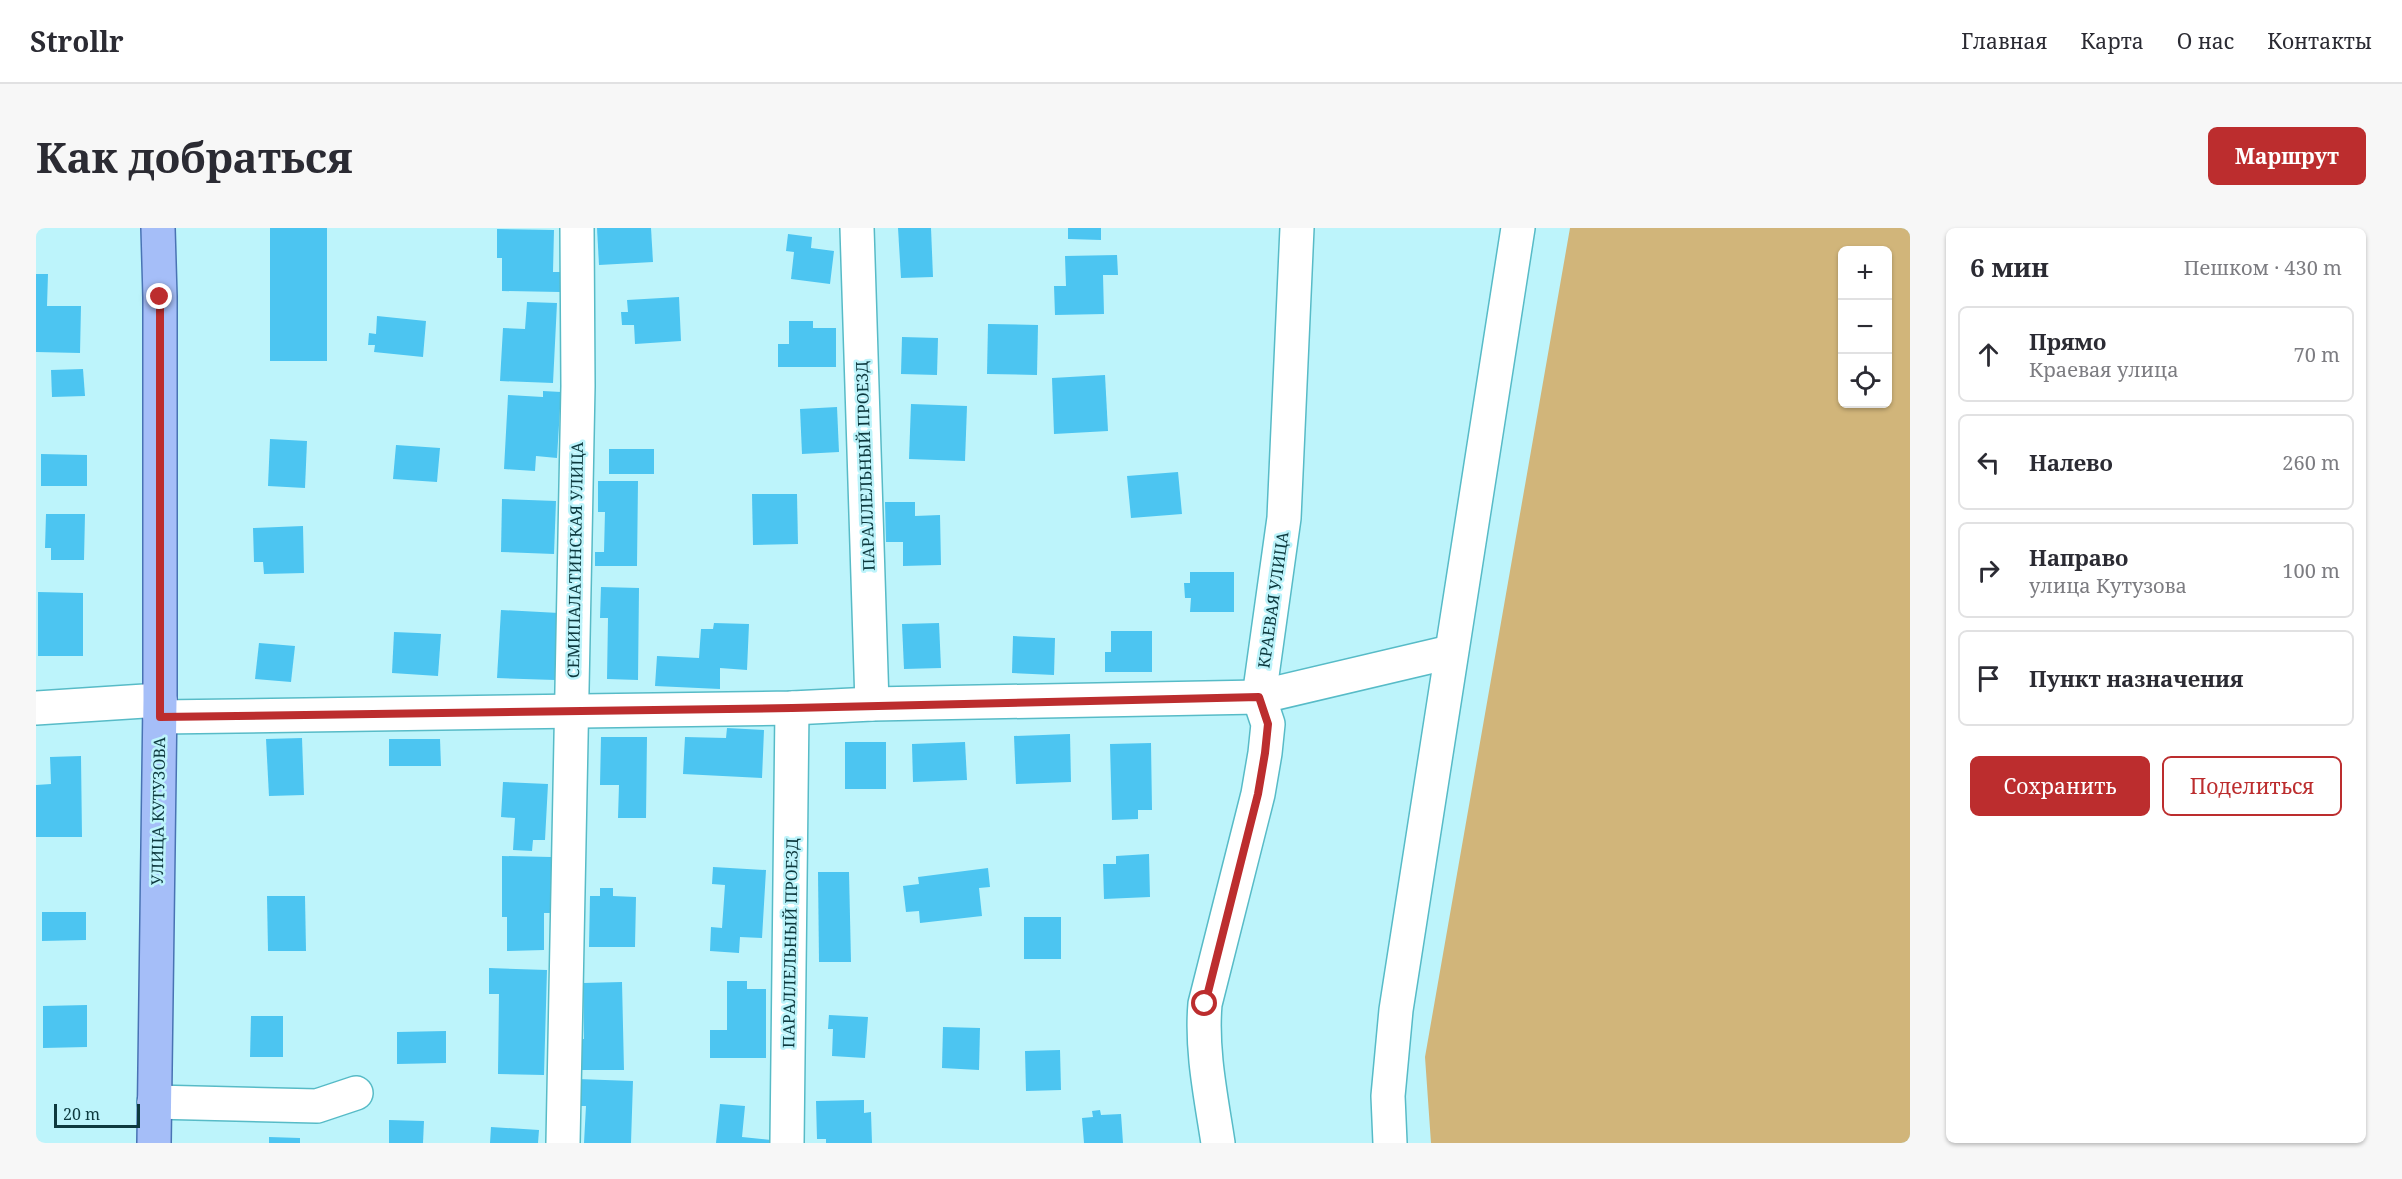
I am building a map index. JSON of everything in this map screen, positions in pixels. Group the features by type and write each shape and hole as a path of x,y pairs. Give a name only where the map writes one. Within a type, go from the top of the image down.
{"main road":[{"name":"УЛИЦА КУТУЗОВА","path":"154,1143 160,708 158,228"}],"street":[{"name":"СЕМИПАЛАТИНСКАЯ УЛИЦА","path":"563,1143 578,386 577,228"},
{"name":"ПАРАЛЛЕЛЬНЫЙ ПРОЕЗД","path":"857,228 872,704"},
{"name":"КРАЕВАЯ УЛИЦА","path":"1218,1143 1203,1022 1205,1004 1258,794 1265,753 1268,724 1259,697 1284,518 1297,228"},
{"path":"1390,1143 1388,1096 1392,1041 1450,652 1518,228"},
{"path":"36,708 572,710 792,708 872,704 1259,697 1450,652"},
{"name":"ПАРАЛЛЕЛЬНЫЙ ПРОЕЗД","path":"788,1143 792,708"},
{"path":"154,1102 317,1106 356,1093"}],"shaded area":[{"path":"1570,228 1910,228 1910,1143 1431,1143 1425,1057"}],"building":[{"path":"270,228 327,228 327,361 270,361"},
{"path":"597,228 651,228 653,262 599,265"},
{"path":"898,228 931,228 933,277 901,278"},
{"path":"1068,228 1101,228 1101,240 1068,239"},
{"path":"497,229 554,230 553,272 561,272 560,292 502,291 502,258 497,258"},
{"path":"788,234 812,237 811,248 834,251 830,284 791,279 794,252 786,251"},
{"path":"1117,255 1118,275 1103,275 1104,314 1055,315 1054,286 1066,286 1065,256"},
{"path":"36,274 48,274 47,306 81,306 80,353 36,352"},
{"path":"679,297 681,341 635,344 634,325 622,325 621,312 628,312 627,300"},
{"path":"527,302 557,303 553,383 500,381 503,328 525,329"},
{"path":"377,316 426,321 423,357 374,352 375,345 368,345 369,333 376,334"},
{"path":"789,321 813,321 813,328 836,328 836,367 778,367 778,344 789,344"},
{"path":"988,324 1038,325 1037,375 987,374"},
{"path":"902,337 938,338 937,375 901,374"},
{"path":"83,369 85,396 52,397 51,370"},
{"path":"1105,375 1108,431 1054,434 1052,378"},
{"path":"543,391 561,392 557,458 536,456 535,471 504,469 508,395 543,397"},
{"path":"911,404 967,406 965,461 909,459"},
{"path":"837,407 839,452 802,454 800,409"},
{"path":"270,439 307,441 305,488 268,486"},
{"path":"396,445 440,448 437,482 393,479"},
{"path":"609,449 654,449 654,474 609,474"},
{"path":"41,454 87,455 87,486 41,486"},
{"path":"1178,472 1182,514 1131,518 1127,476"},
{"path":"598,481 638,481 637,566 595,566 595,552 604,552 605,512 598,512"},
{"path":"752,494 797,494 798,544 753,545"},
{"path":"502,499 556,501 554,554 501,552"},
{"path":"885,502 915,502 915,516 940,515 941,565 903,566 903,542 886,542"},
{"path":"46,514 85,514 84,560 51,560 51,548 45,548"},
{"path":"303,526 304,573 264,574 263,562 254,562 253,528"},
{"path":"1190,572 1234,572 1234,612 1190,612 1191,598 1185,598 1184,583 1190,583"},
{"path":"601,587 639,588 638,680 607,679 608,618 600,618"},
{"path":"38,592 83,593 83,656 38,656"},
{"path":"501,610 559,613 555,680 497,678"},
{"path":"714,623 749,624 747,670 720,668 720,689 655,686 657,656 699,658 701,629 713,629"},
{"path":"939,623 941,668 904,669 902,624"},
{"path":"1111,631 1152,631 1152,672 1105,672 1105,652 1111,652"},
{"path":"394,632 441,634 438,676 392,673"},
{"path":"1013,636 1055,638 1054,675 1012,673"},
{"path":"259,643 295,646 291,682 255,679"},
{"path":"727,728 764,730 762,778 683,774 685,737 726,738"},
{"path":"1070,734 1071,782 1016,784 1014,736"},
{"path":"601,737 647,737 646,818 618,818 619,785 600,785"},
{"path":"302,738 304,795 269,796 266,739"},
{"path":"389,739 440,739 441,766 389,766"},
{"path":"845,742 886,742 886,789 845,789"},
{"path":"965,742 967,780 913,782 912,744"},
{"path":"1151,743 1152,810 1138,810 1138,819 1112,820 1110,744"},
{"path":"81,756 82,837 36,837 36,785 51,784 50,757"},
{"path":"503,782 548,784 545,840 533,840 532,851 513,850 515,818 501,817"},
{"path":"1149,854 1150,897 1104,899 1103,864 1116,864 1116,856"},
{"path":"502,856 551,857 551,913 544,913 544,950 507,951 507,917 502,917"},
{"path":"713,867 766,870 762,938 740,937 739,953 710,951 711,927 722,928 725,885 712,884"},
{"path":"988,868 990,887 979,888 982,916 920,923 919,911 906,912 903,886 919,884 918,877"},
{"path":"818,872 849,872 851,962 819,962"},
{"path":"600,888 613,888 613,896 636,897 635,947 589,947 590,896 600,896"},
{"path":"267,896 305,896 306,951 268,951"},
{"path":"42,912 86,912 86,940 42,941"},
{"path":"1024,917 1061,917 1061,959 1024,959"},
{"path":"489,968 547,970 544,1075 498,1074 499,994 489,994"},
{"path":"727,981 747,981 747,989 766,989 766,1058 710,1058 710,1030 727,1030"},
{"path":"622,982 624,1070 575,1070 575,1039 584,1039 583,983"},
{"path":"87,1005 87,1047 43,1048 43,1006"},
{"path":"829,1015 868,1017 865,1058 832,1056 833,1029 828,1029"},
{"path":"251,1016 283,1016 283,1057 250,1057"},
{"path":"943,1027 980,1028 979,1070 942,1068"},
{"path":"446,1031 446,1063 397,1064 397,1032"},
{"path":"1060,1050 1061,1090 1026,1091 1025,1051"},
{"path":"577,1079 633,1081 631,1143 584,1143 586,1106 576,1106"},
{"path":"864,1100 864,1113 871,1112 872,1143 826,1143 826,1139 817,1139 816,1101"},
{"path":"720,1104 745,1106 742,1137 771,1140 771,1143 716,1143"},
{"path":"1100,1110 1101,1115 1121,1114 1123,1143 1084,1143 1082,1118 1093,1117 1092,1111"},
{"path":"389,1120 424,1121 423,1143 389,1143"},
{"path":"491,1127 539,1130 538,1143 490,1143"},
{"path":"269,1137 300,1138 300,1143 269,1143"}],"route":[{"path":"160,297 160,717 792,708 872,704 1259,697 1268,724 1258,794 1205,1004"}]}
